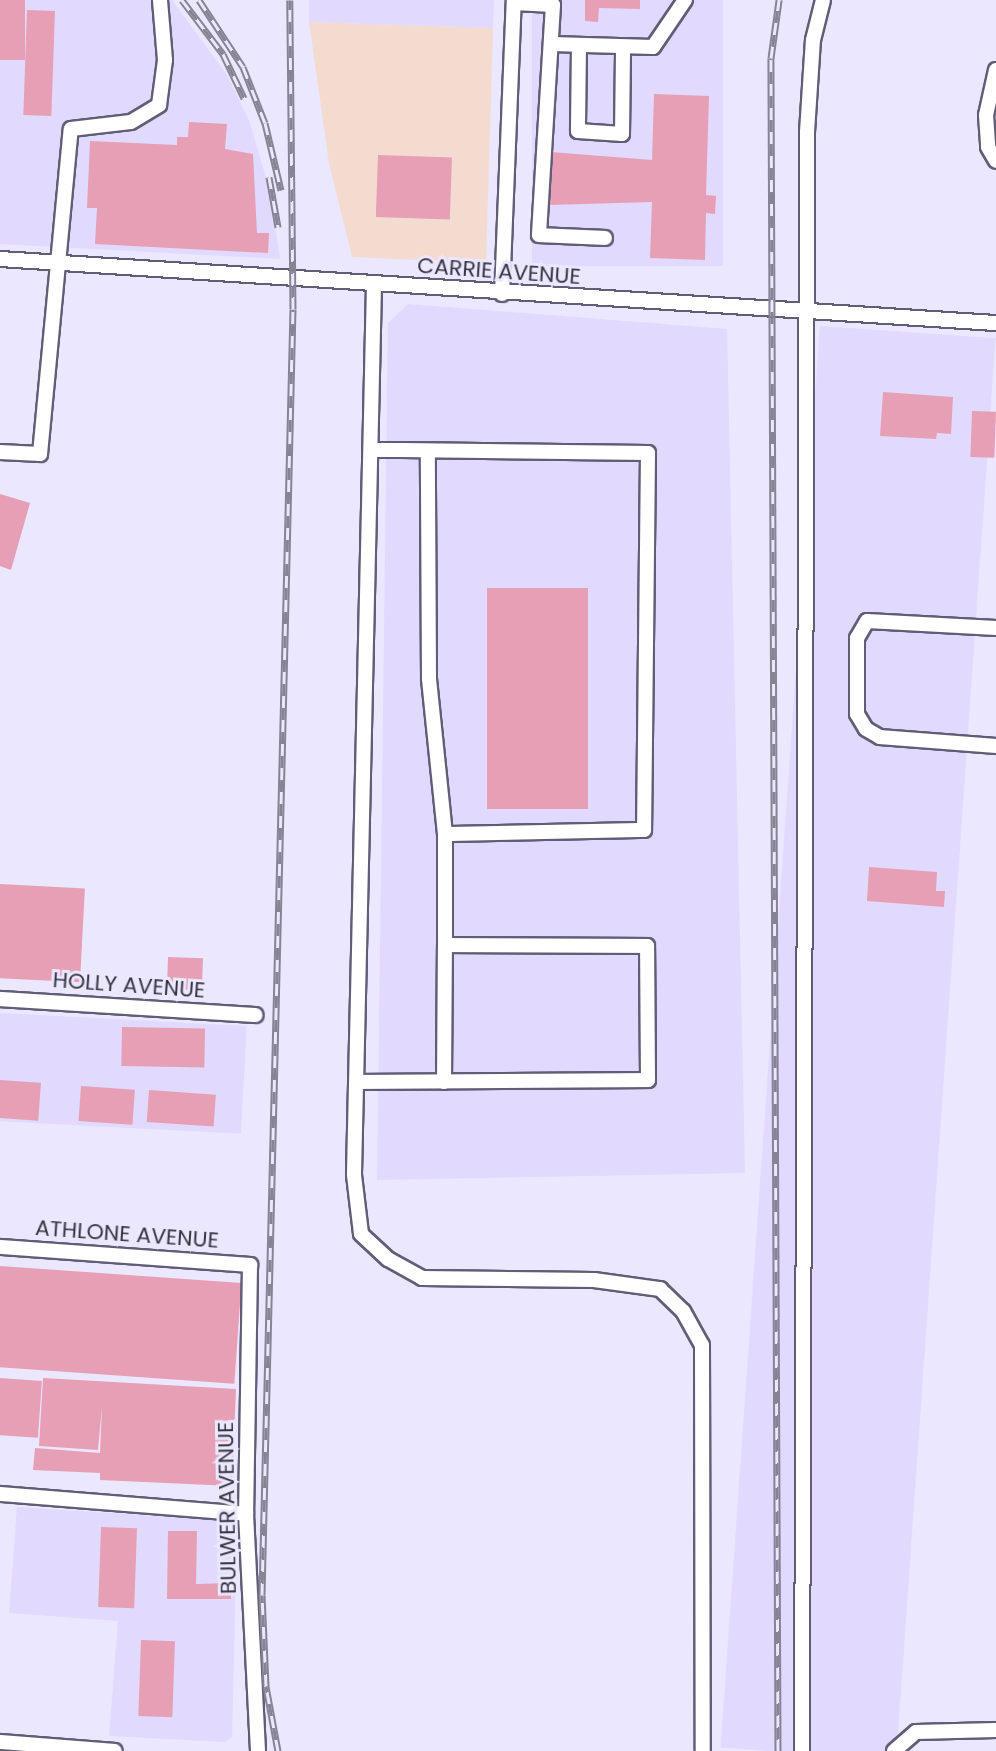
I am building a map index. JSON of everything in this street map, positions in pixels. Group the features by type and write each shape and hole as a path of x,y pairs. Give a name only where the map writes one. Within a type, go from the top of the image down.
{"street":[{"path":"0,452 40,454 61,263 71,129 131,122 159,105 165,60 160,0"},
{"path":"552,44 653,47 685,0"},
{"path":"802,1751 807,132 813,40 823,0"},
{"path":"502,294 514,1 553,2 539,235 605,238"},
{"path":"579,45 578,131 622,134 623,47"},
{"path":"996,70 986,115 988,147 996,161"},
{"name":"CARRIE AVENUE","path":"0,259 502,294 996,323"},
{"path":"374,285 359,1082 354,1175 361,1234 388,1259 422,1278 594,1280 660,1289 683,1311 702,1345 703,1751"},
{"path":"372,450 648,453 644,830 445,834"},
{"path":"428,451 429,678 445,834 444,1082"},
{"path":"996,628 867,621 857,638 857,714 866,729 880,737 996,746"},
{"path":"359,1082 648,1080 647,946 445,945"},
{"name":"HOLLY AVENUE","path":"0,999 255,1015"},
{"name":"ATHLONE AVENUE","path":"0,1247 250,1265"},
{"name":"BULWER AVENUE","path":"250,1265 246,1514 258,1751"},
{"path":"0,1494 246,1514"},
{"path":"894,1751 916,1732 996,1730"},
{"path":"0,1742 115,1751"}],"shaded area":[{"path":"0,0 172,0 227,75 249,120 269,188 280,259 0,244"},
{"path":"309,0 494,0 493,28 309,22"},
{"path":"532,0 723,0 723,266 532,266"},
{"path":"309,22 493,28 486,263 352,257 329,163"},
{"path":"408,304 727,329 745,1173 377,1180 388,323"},
{"path":"820,326 996,338 897,1751 770,1751 721,1748"},
{"path":"0,1013 247,1026 241,1134 0,1121"},
{"path":"17,1507 217,1520 233,1529 237,1536 232,1737 225,1742 109,1736 118,1621 9,1613"}],"building":[{"path":"0,0 25,0 25,60 0,60"},
{"path":"585,0 640,0 640,9 599,8 598,22 585,21"},
{"path":"27,10 55,11 51,116 23,115"},
{"path":"654,94 709,96 706,195 716,196 715,214 706,213 705,260 650,258 652,202 549,205 551,152 652,160"},
{"path":"189,122 227,124 225,149 253,154 257,233 269,233 268,253 95,244 97,208 87,208 90,141 177,145 177,137 188,137"},
{"path":"378,155 452,158 450,220 376,217"},
{"path":"883,392 953,397 951,434 937,433 936,439 880,436"},
{"path":"972,411 996,412 994,458 970,457"},
{"path":"0,494 30,503 11,570 0,566"},
{"path":"487,588 588,588 588,809 487,809"},
{"path":"869,867 937,872 936,891 945,891 944,907 867,901"},
{"path":"0,884 85,888 80,982 0,978"},
{"path":"168,957 203,958 202,990 167,989"},
{"path":"122,1027 205,1028 204,1067 121,1066"},
{"path":"0,1080 41,1083 38,1121 0,1118"},
{"path":"81,1086 135,1090 132,1125 79,1121"},
{"path":"149,1090 216,1095 214,1127 147,1122"},
{"path":"0,1266 241,1283 234,1384 0,1367"},
{"path":"0,1378 42,1381 38,1438 0,1435"},
{"path":"43,1378 236,1389 232,1486 100,1480 100,1473 33,1470 35,1448 100,1453 102,1406 98,1450 39,1446"},
{"path":"101,1527 137,1528 134,1608 98,1607"},
{"path":"168,1531 197,1531 196,1584 231,1583 231,1599 167,1599"},
{"path":"141,1640 175,1641 172,1717 138,1716"}],"railway":[{"path":"182,0 223,54 244,98"},
{"path":"199,0 243,67 265,123 281,190"},
{"path":"278,1751 266,1686 262,1595 293,309 290,0"},
{"path":"778,1751 771,58 779,0"},
{"path":"269,177 278,227"}]}
